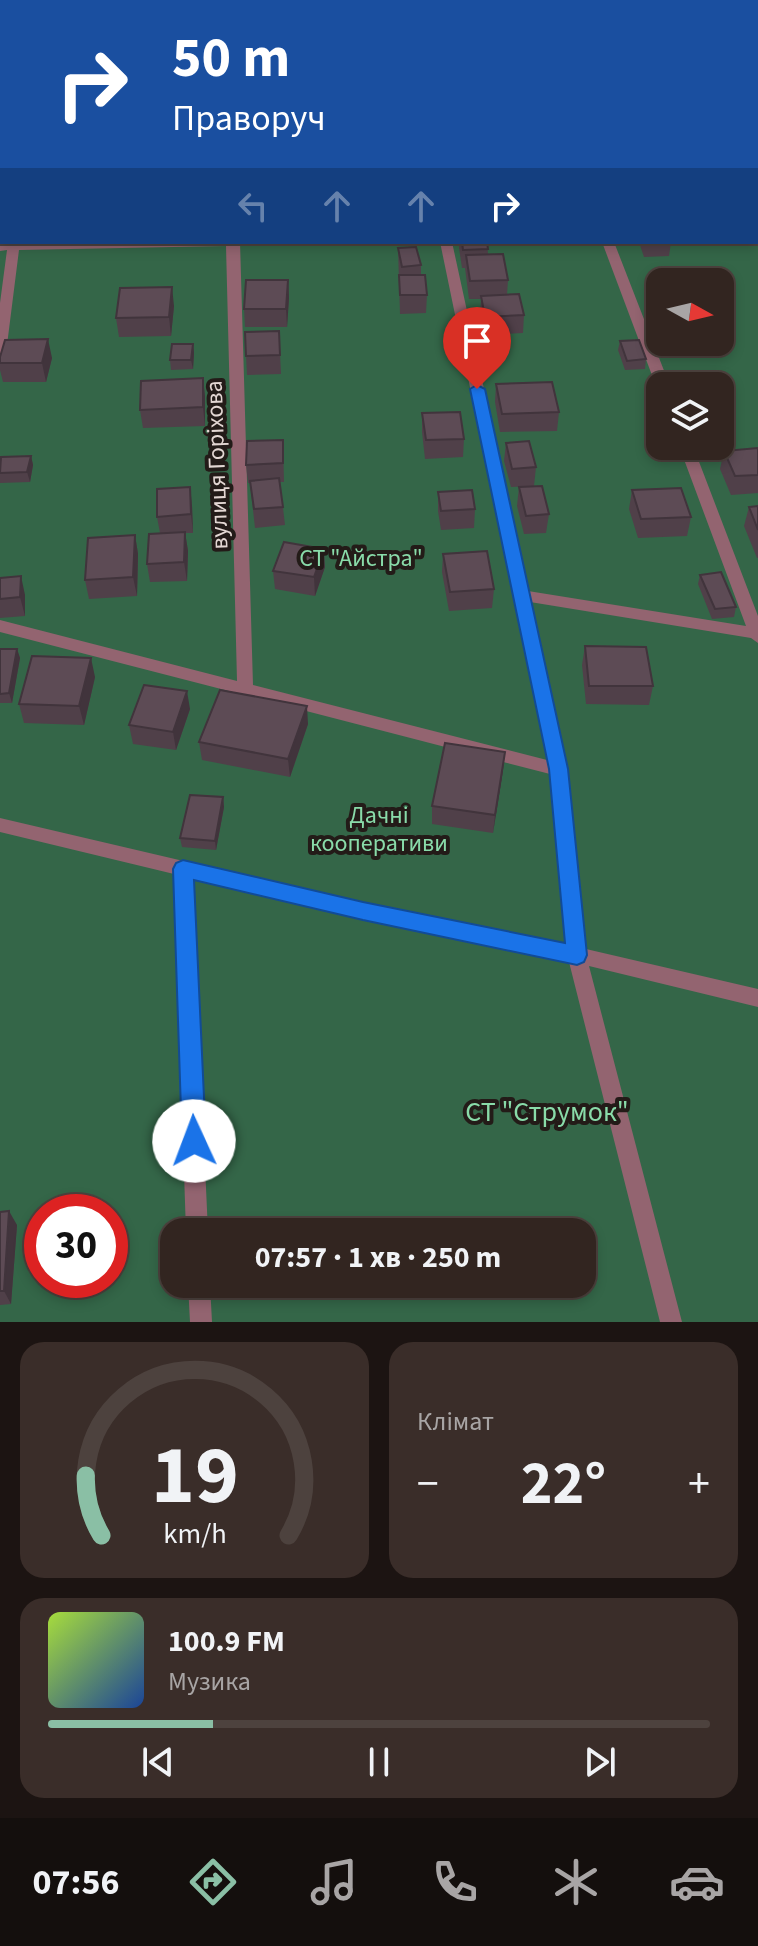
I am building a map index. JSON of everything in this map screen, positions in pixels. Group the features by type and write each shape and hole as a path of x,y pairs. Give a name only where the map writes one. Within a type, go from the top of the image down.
{"street":[{"path":"0,353 6,247 142,244"},
{"name":"вулиця Горіхова","path":"233,244 245,687"},
{"path":"446,244 558,769 577,955 671,1322"},
{"path":"609,244 658,372"},
{"path":"691,460 757,635"},
{"path":"521,595 757,635"},
{"path":"0,626 558,769"},
{"path":"0,825 363,911 577,955 758,998"},
{"path":"183,869 196,1218"},
{"path":"200,1298 201,1322"}],"green space":[{"name":"Дачні кооперативи","path":"0,244 758,244 758,1322 0,1322"}],"building":[{"path":"462,244 487,244 488,249 463,250"},
{"path":"416,247 421,265 402,267 398,248"},
{"path":"503,254 508,280 470,281 466,255"},
{"path":"399,275 425,275 427,295 400,295"},
{"path":"246,280 288,280 286,309 244,309"},
{"path":"172,287 169,317 116,318 120,288"},
{"path":"519,294 524,315 485,317 481,296"},
{"path":"279,331 280,355 246,356 245,332"},
{"path":"48,339 42,363 0,363 5,340"},
{"path":"639,340 646,359 627,361 620,341"},
{"path":"172,344 193,344 191,360 170,360"},
{"path":"203,378 203,407 140,410 141,381"},
{"path":"552,382 559,412 502,414 496,384"},
{"path":"460,412 464,439 426,440 422,413"},
{"path":"283,440 283,463 246,465 247,441"},
{"path":"529,441 536,467 512,469 506,443"},
{"path":"758,448 758,475 735,476 728,460 734,460 734,450"},
{"path":"31,456 27,472 0,473 1,457"},
{"path":"279,478 283,507 254,509 250,481"},
{"path":"542,486 549,514 526,516 519,487"},
{"path":"190,487 191,514 157,517 157,489"},
{"path":"681,488 691,517 641,519 632,490"},
{"path":"472,490 475,509 441,511 438,492"},
{"path":"758,506 758,530 749,507"},
{"path":"185,532 184,562 147,564 149,534"},
{"path":"135,535 133,577 85,580 88,538"},
{"path":"284,542 324,549 314,577 273,571"},
{"path":"487,551 494,589 450,592 443,554"},
{"path":"721,572 736,607 715,609 700,575"},
{"path":"21,576 20,597 0,599 0,578"},
{"path":"585,646 646,647 653,686 589,686"},
{"path":"0,649 17,649 9,693 0,694"},
{"path":"32,656 91,658 79,706 19,704"},
{"path":"144,685 187,691 173,732 129,725"},
{"path":"220,690 307,706 288,759 199,742"},
{"path":"445,743 505,752 495,815 432,806"},
{"path":"190,795 223,797 215,841 180,838"},
{"path":"9,1211 4,1291 0,1291 0,1212"}],"route":[{"path":"194,1141 183,869 363,911 577,955 558,769 477,389"}],"park label":[{"name":"СТ \"Айстра\"","path":"361,558"},
{"name":"СТ \"Струмок\"","path":"547,1112"}]}
